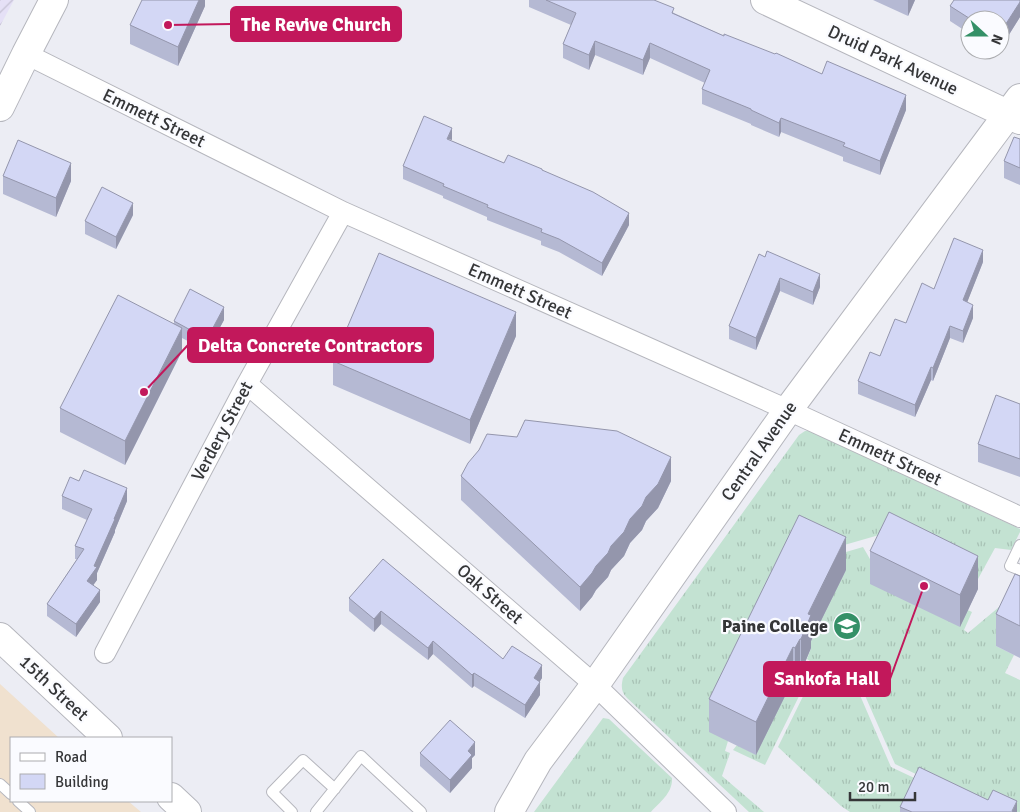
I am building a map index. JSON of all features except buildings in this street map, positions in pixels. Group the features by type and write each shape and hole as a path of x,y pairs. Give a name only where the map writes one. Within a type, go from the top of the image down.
{"main road":[{"path":"0,107 54,0"},
{"name":"Druid Park Avenue","path":"765,0 1016,110"},
{"name":"Central Avenue","path":"509,812 538,761 595,685 788,410 1016,110"},
{"name":"15th Street","path":"0,637 107,737"},
{"path":"172,798 187,812"}],"street":[{"name":"Emmett Street","path":"26,54 344,212 788,410 1020,517"},
{"name":"Verdery Street","path":"105,653 247,384 344,212"},
{"name":"Oak Street","path":"247,384 595,685 726,812"}],"lane":[{"path":"1020,545 1010,566 1020,570"},
{"path":"316,812 361,756 421,812"},
{"path":"292,812 272,792 303,760 335,789"},
{"path":"0,784 10,793"},
{"path":"19,802 30,812"}],"shaded area":[{"path":"0,0 14,0 0,26"},
{"path":"0,684 58,737 10,737 10,802 129,802 141,812 0,812"}],"green space":[{"path":"809,431 1020,529 1020,532 1011,550 995,548 978,579 886,533 813,554 725,751 730,753 722,776 764,812 749,812 625,696 622,684 623,678 799,435"},
{"path":"863,547 874,566 972,612 964,630 968,633 1005,602 996,646 1014,655 1005,673 1020,680 1020,812 995,812 895,764 863,691 809,664 810,661 807,659 811,648 808,647 822,559"},
{"path":"806,670 811,672 765,765 733,750 737,745 755,754 793,680 795,681 800,671 804,673"},
{"path":"815,672 859,693 891,767 946,793 913,812 850,812 841,806 778,747"},
{"path":"603,718 609,719 672,778 672,783 665,797 651,812 534,812"}],"place":[{"name":"The Revive Church","path":"168,25"},
{"name":"Delta Concrete Contractors","path":"144,392"},
{"name":"Sankofa Hall","path":"924,586"},
{"name":"Paine College","path":"847,626"}]}
